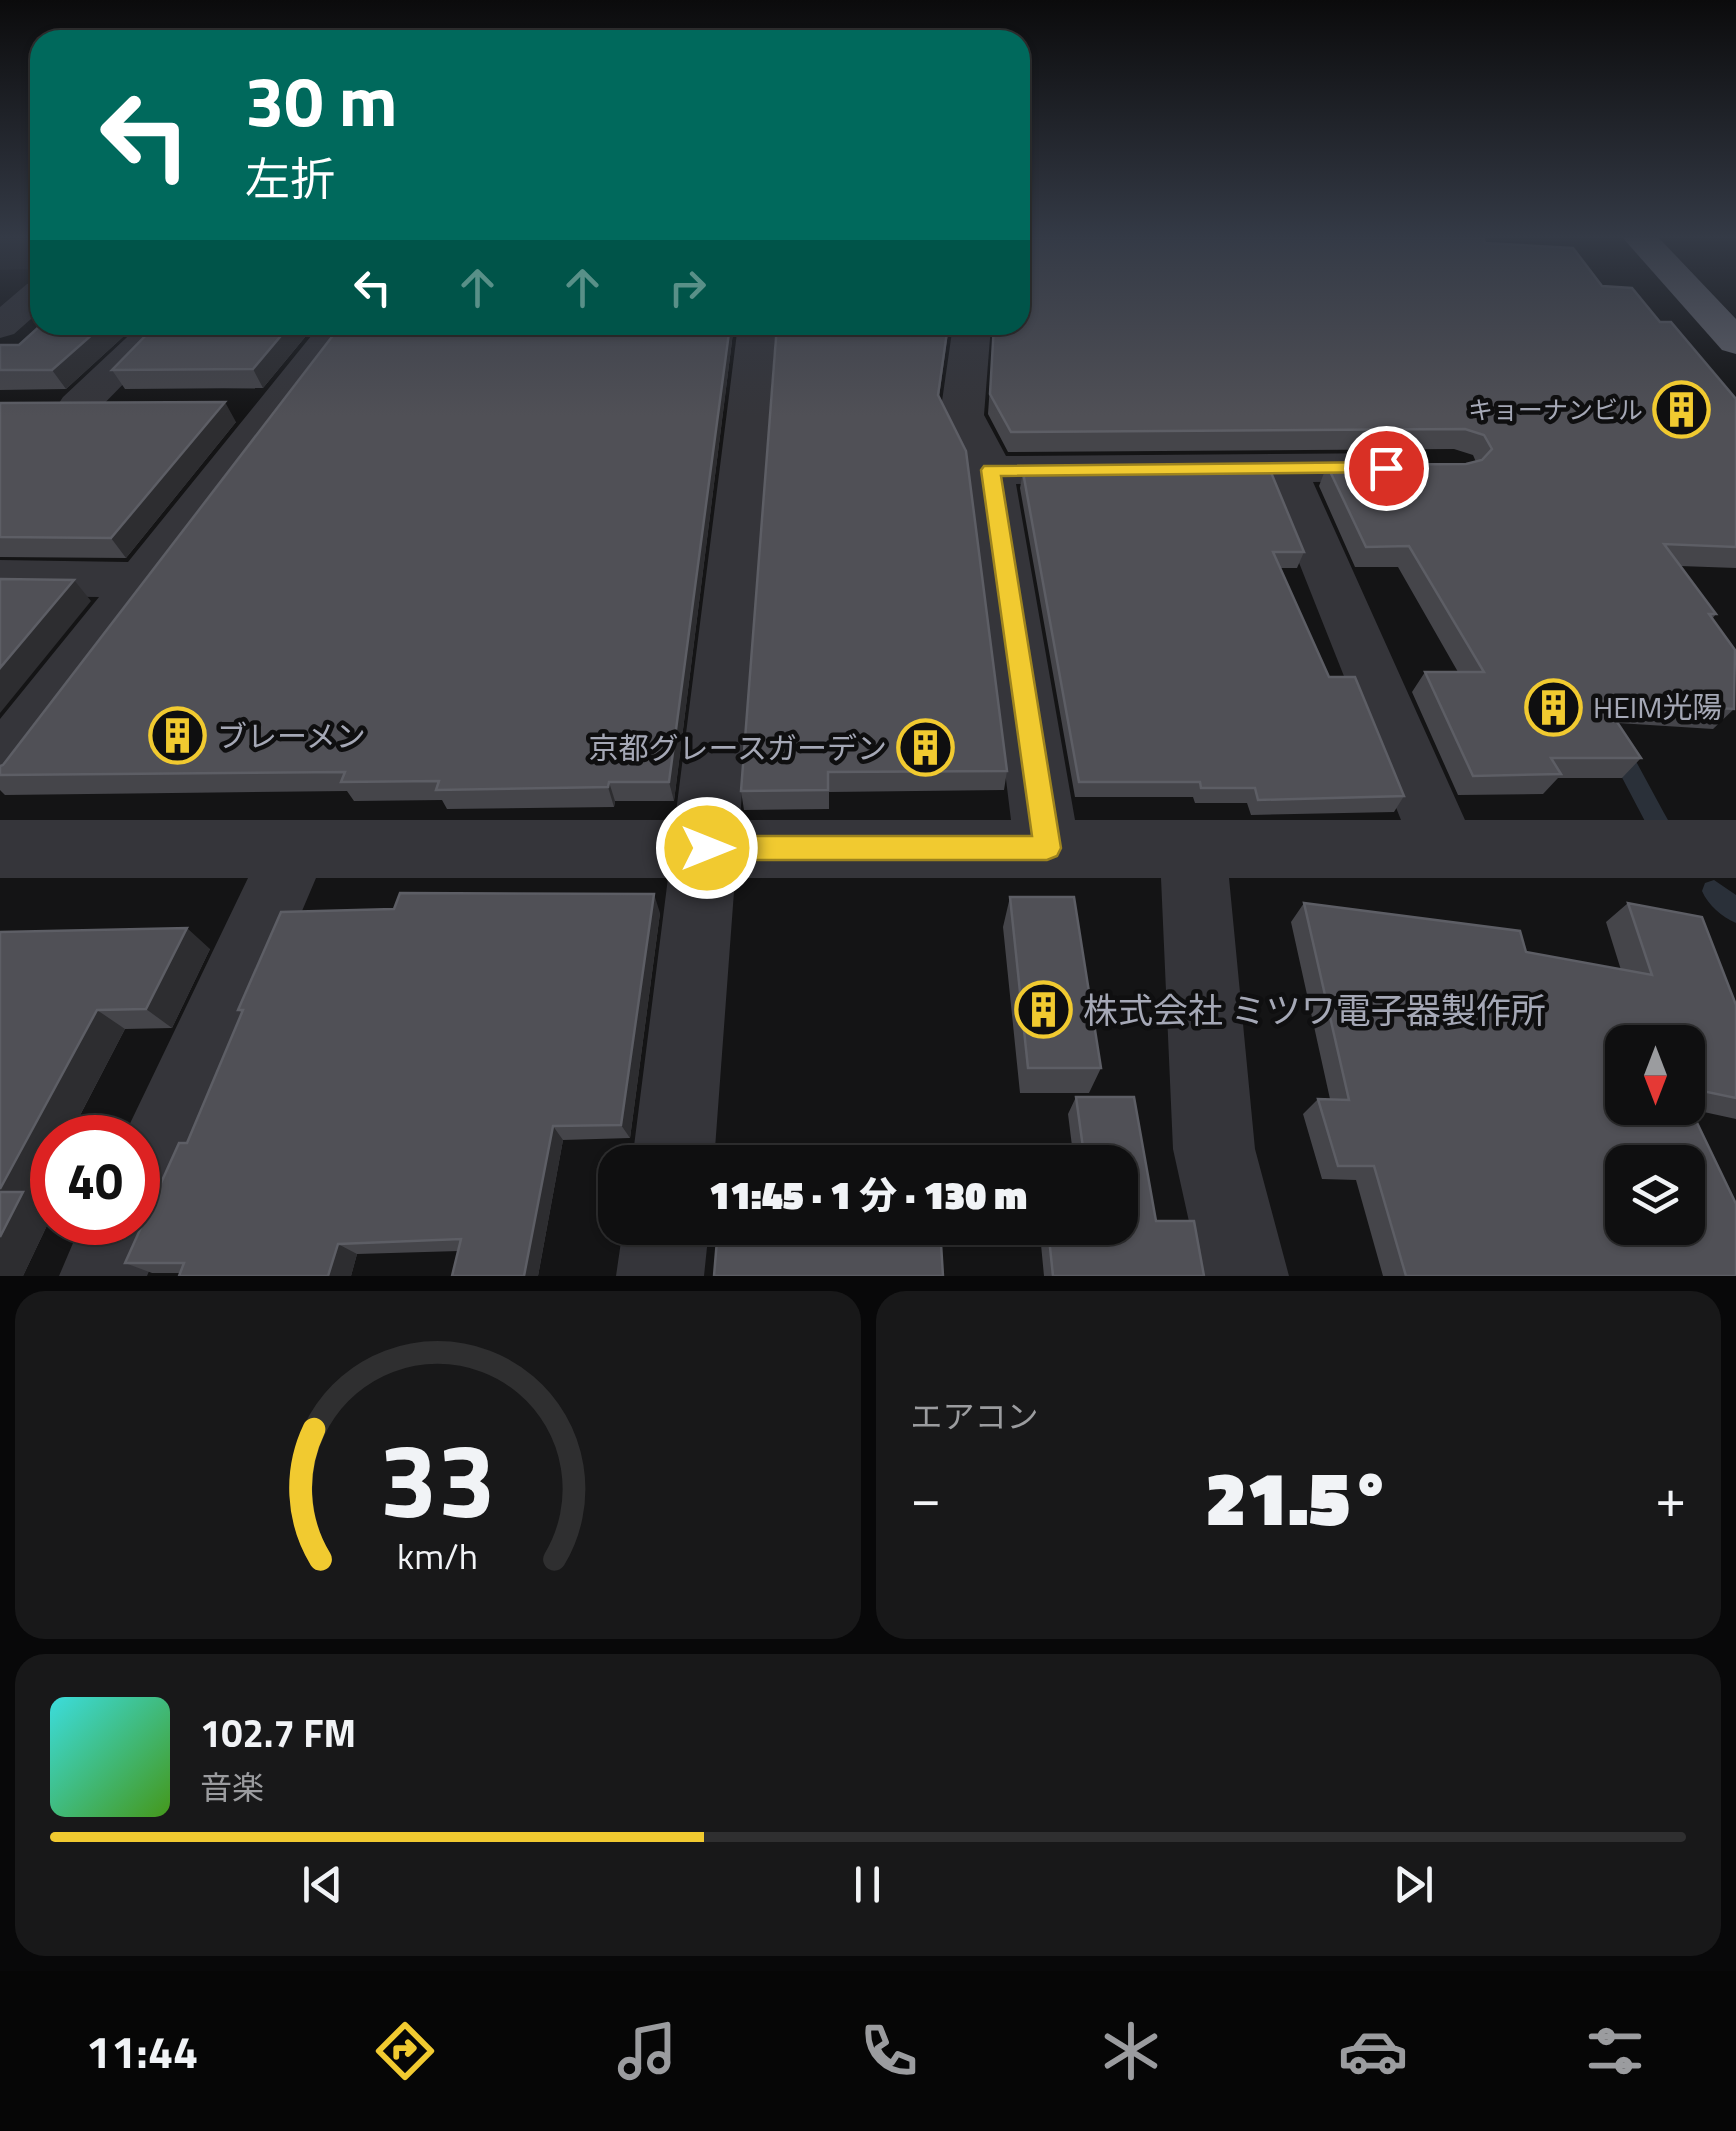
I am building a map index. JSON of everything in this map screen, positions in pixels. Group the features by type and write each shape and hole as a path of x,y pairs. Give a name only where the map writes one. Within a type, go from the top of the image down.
{"highway":[{"path":"1694,297 1736,342"}],"street":[{"path":"0,326 30,300"},
{"path":"138,406 59,406 149,335"},
{"path":"0,764 142,580 256,405 330,335"},
{"path":"675,1145 757,335"},
{"path":"971,335 962,415 991,470 1047,848"},
{"path":"991,470 1435,467"},
{"path":"1284,468 1445,848"},
{"path":"0,578 142,580"},
{"path":"1194,848 1214,1149 1245,1276"},
{"path":"0,849 1736,849"},
{"path":"160,1150 295,849"},
{"path":"103,1276 117,1245"},
{"path":"660,1276 664,1245"}],"building":[{"path":"1030,297 1639,297 1660,322 1671,322 1736,399 1736,547 1664,544 1716,614 1709,614 1735,650 1734,709 1603,701 1641,758 1551,758 1561,774 1473,776 1425,672 1484,672 1409,546 1366,547 1327,465 1466,464 1482,460 1492,449 1484,435 1465,429 1011,432 990,394 993,335 1030,335"},
{"path":"30,335 92,335 52,370 0,370 0,345 19,345"},
{"path":"146,335 282,335 253,369 112,370"},
{"path":"333,335 729,335 669,782 436,790 439,781 341,782 345,772 0,775 3,765"},
{"path":"776,335 947,335 938,395 966,451 1007,771 828,772 828,790 741,791"},
{"path":"225,402 111,538 0,537 0,403"},
{"path":"1270,470 1304,552 1273,552 1329,677 1355,677 1404,796 1258,800 1255,788 1201,788 1200,782 1079,782 1023,472"},
{"path":"0,579 74,580 0,668"},
{"path":"400,893 654,894 621,1125 553,1126 524,1276 452,1276 461,1239 338,1244 328,1276 179,1276 184,1263 125,1263 133,1245 160,1245 160,1185 179,1143 187,1143 281,912 394,909"},
{"name":"株式会社 ミツワ電子器製作所","path":"1010,897 1074,897 1101,1068 1028,1068"},
{"path":"1304,903 1520,931 1526,952 1652,975 1628,903 1702,917 1736,1005 1736,1098 1705,1092 1705,1025 1605,1025 1605,1125 1698,1125 1736,1204 1736,1276 1406,1276 1374,1166 1338,1166 1318,1099 1349,1100"},
{"path":"187,928 146,1009 97,1010 40,1115 30,1115 30,1134 0,1189 0,932"},
{"path":"1076,1097 1134,1097 1156,1221 1194,1221 1204,1276 1053,1276 1050,1245 1138,1245 1138,1145 1083,1145"},
{"path":"0,1192 23,1192 0,1237"},
{"path":"717,1245 941,1245 943,1276 714,1276"}],"waterway":[{"path":"1617,747 1656,820"},
{"path":"1714,891 1736,911"}],"place":[{"name":"キョーナンビル","path":"1682,410"},
{"name":"HEIM光陽","path":"1554,707"},
{"name":"ブレーメン","path":"178,736"},
{"name":"京都グレースガーデン","path":"926,748"},
{"name":"株式会社 ミツワ電子器製作所","path":"1044,1010"}],"route":[{"path":"707,848 1047,848 991,470 1386,468"}]}
